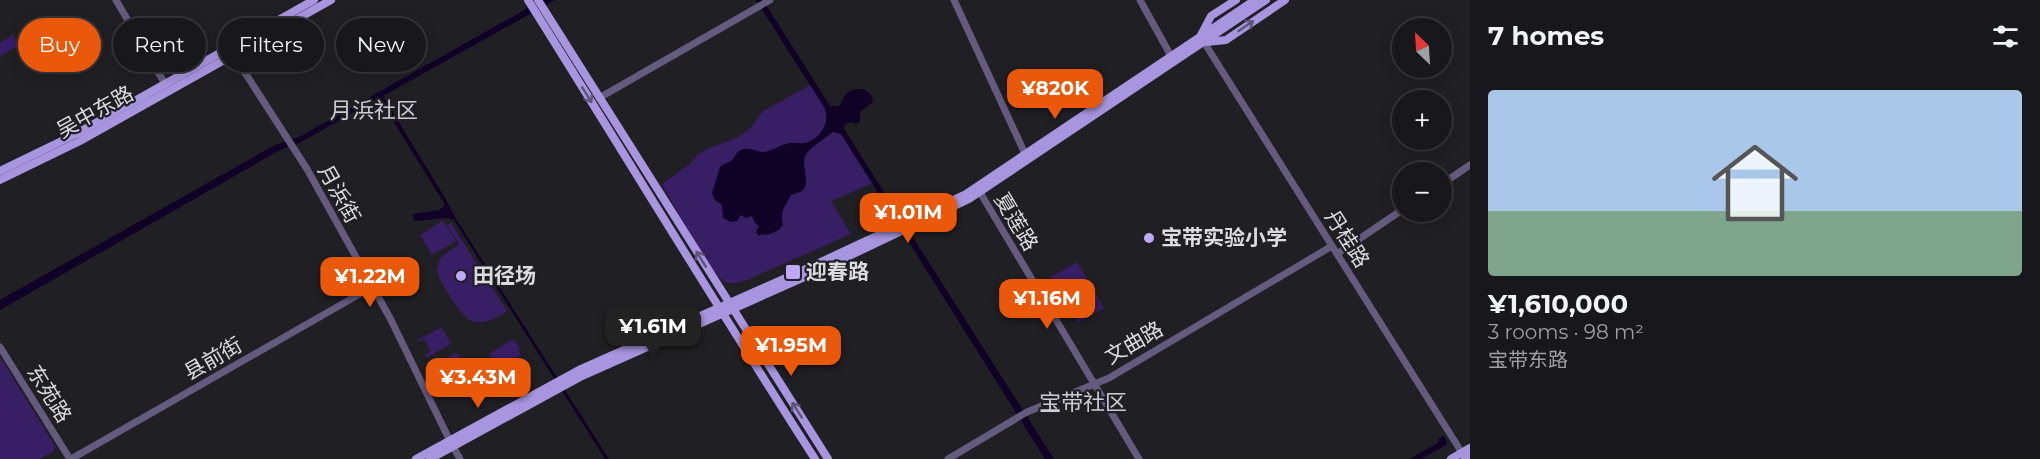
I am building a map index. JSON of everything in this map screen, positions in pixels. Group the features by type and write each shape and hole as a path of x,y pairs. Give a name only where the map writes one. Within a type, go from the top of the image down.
{"main road":[{"name":"吴中东路","path":"285,18 314,0"},
{"name":"吴中东路","path":"296,18 331,0"},
{"path":"1202,39 1211,16 1236,0"},
{"path":"417,459 451,443 558,384 919,221 978,190 1202,39 1255,0"},
{"path":"1026,158 1171,56 1266,0"},
{"path":"1202,39 1226,40 1285,0"},
{"path":"535,3 599,98 828,459"},
{"path":"535,3 621,152 652,197 719,310 815,459"},
{"name":"吴中东路","path":"0,171 76,134 165,84 218,58"},
{"name":"吴中东路","path":"0,180 80,141 218,60"},
{"path":"430,459 451,443"},
{"path":"1451,459 1466,456"}],"street":[{"path":"116,0 165,84"},
{"path":"599,98 770,0"},
{"path":"954,0 1026,158"},
{"path":"1140,0 1171,56"},
{"name":"丹桂路","path":"1202,39 1466,456"},
{"name":"月浜街","path":"244,72 307,169 390,318 460,459"},
{"path":"1452,177 1470,165"},
{"name":"夏莲路","path":"978,190 1139,459"},
{"path":"1337,254 1392,217"},
{"name":"文曲路","path":"948,459 1016,417 1109,378 1332,246"},
{"name":"县前街","path":"70,459 372,287"},
{"name":"东苑路","path":"0,347 70,459"}],"shaded area":[{"path":"542,0 555,0 426,72 426,65"},
{"path":"756,0 763,0 830,106 839,106 847,93 855,89 867,91 870,94 873,102 860,112 860,122 856,124 850,122 844,126 844,129 1054,459 1045,459 841,134 833,132 807,153 804,163 806,184 800,192 791,195 782,215 783,225 779,230 758,236 756,232 759,226 752,216 746,218 741,215 737,221 731,222 723,218 722,205 715,200 712,193 720,167 744,149 764,152 787,144 811,141 820,134 826,118 824,107"},
{"path":"13,35 18,46 0,56 0,43"},
{"path":"414,72 426,72 383,96 456,219 609,459 605,459 454,220 447,218 414,221 413,214 439,210 444,203 379,98 301,142 280,150 0,310 0,300 275,145 299,137"},
{"path":"811,85 873,183 831,201 851,234 747,280 725,282 701,252 662,184 690,164 698,154 736,138 749,130 763,111"},
{"path":"443,220 456,241 432,255 420,235"},
{"name":"田径场","path":"451,223 507,311 495,318 481,322 468,319 452,299 439,277 437,271 440,259 459,244 447,225"},
{"path":"1077,262 1104,308 1078,323 1051,277"},
{"path":"442,327 451,344 426,358 425,355 431,351 424,339 419,342 418,340"},
{"path":"513,339 520,348 518,349 521,355 498,369 489,354"},
{"path":"457,352 466,369 441,382 445,378 438,367 433,369 431,367"},
{"path":"0,357 55,446 54,451 40,459 0,459"},
{"path":"1444,436 1446,445 1421,459 1409,459 1436,444 1438,439"}],"place":[{"name":"宝带实验小学","path":"1149,238"},
{"name":"迎春路","path":"793,272"},
{"name":"田径场","path":"461,276"}],"district":[{"name":"月浜社区","path":"374,110"},
{"name":"宝带社区","path":"1083,402"}]}
